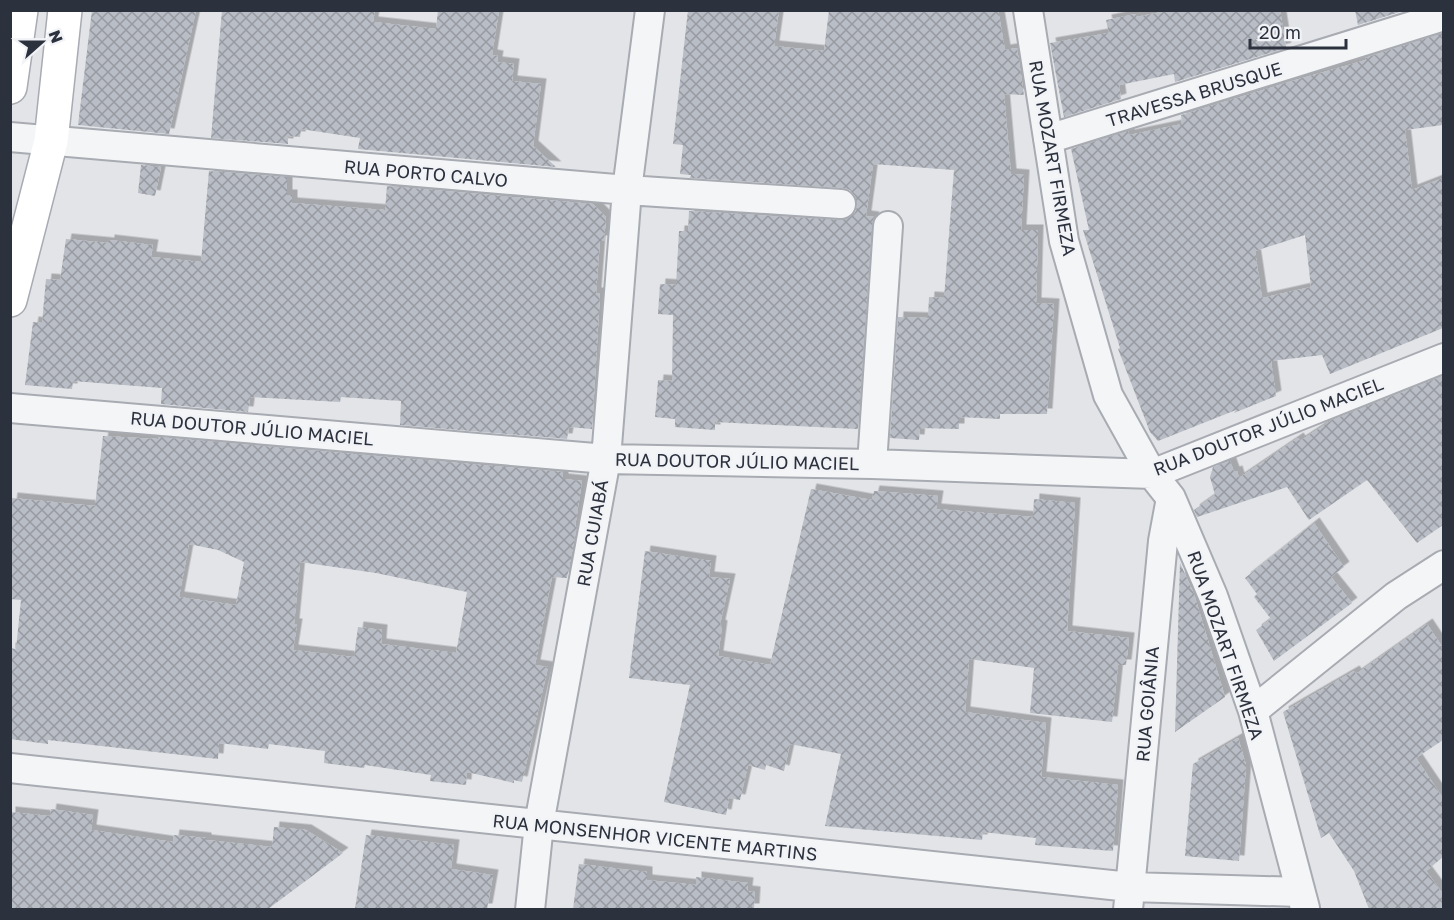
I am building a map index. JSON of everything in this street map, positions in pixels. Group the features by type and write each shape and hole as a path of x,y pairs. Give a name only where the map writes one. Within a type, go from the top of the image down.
{"main road":[{"path":"10,87 21,10"},
{"path":"10,300 51,141 65,10"}],"street":[{"name":"RUA CUIABÁ","path":"530,909 539,824 606,459 627,190 650,10"},
{"name":"RUA MOZART FIRMEZA","path":"1028,10 1064,241 1108,394 1152,474 1171,498 1213,596 1252,711 1303,901"},
{"name":"TRAVESSA BRUSQUE","path":"1048,139 1443,16"},
{"name":"RUA PORTO CALVO","path":"10,137 627,190 841,204"},
{"path":"872,464 888,226"},
{"name":"RUA DOUTOR JÚLIO MACIEL","path":"10,408 606,459 872,464 1152,474 1443,358"},
{"name":"RUA GOIÂNIA","path":"1129,898 1163,541 1171,498"},
{"path":"1252,711 1396,596 1443,565"},
{"name":"RUA MONSENHOR VICENTE MARTINS","path":"10,768 539,824 1129,898 1303,901"}],"building":[{"path":"92,10 196,10 169,134 78,125"},
{"path":"222,10 375,10 373,22 436,29 438,10 499,10 492,55 498,56 497,62 514,64 512,81 541,84 533,146 556,167 358,149 360,138 301,129 300,137 288,136 288,144 211,138"},
{"path":"688,10 779,10 774,46 824,51 829,10 998,10 1005,50 1017,48 1024,95 1004,94 1011,174 1024,175 1021,230 1038,230 1036,303 1054,304 1047,414 1000,414 1000,419 959,417 959,429 920,428 919,440 890,438 898,317 928,318 929,297 944,298 954,170 873,164 866,216 874,217 858,429 715,422 715,430 675,427 675,419 655,417 658,380 672,381 673,315 658,314 660,284 676,285 679,231 688,231 689,211 840,220 849,218 855,213 857,206 855,196 850,190 842,188 690,178 691,175 680,174 683,145 673,144"},
{"path":"1172,10 1280,10 1286,48 1175,82 1174,74 1119,85 1121,99 1064,117 1050,43 1109,33 1106,20"},
{"path":"1355,10 1406,10 1358,25"},
{"path":"1443,33 1443,125 1405,130 1412,190 1443,178 1443,328 1330,374 1322,355 1271,361 1276,396 1158,441 1150,432 1118,349 1120,348 1083,230 1089,230 1071,149 1128,131 1129,135 1182,124 1181,115 1366,60 1365,58","holes":["1305,235 1311,287 1262,298 1255,251"]},
{"path":"141,165 161,167 155,196 138,193"},
{"path":"209,171 287,177 287,195 292,195 292,203 385,210 387,186 593,204 606,217 604,241 600,241 596,293 600,293 592,429 569,427 567,439 400,425 401,401 341,397 340,402 250,397 248,412 161,404 162,388 73,381 72,389 25,385 33,322 42,323 46,279 60,280 66,239 109,243 109,240 153,245 151,257 201,262"},
{"path":"1443,376 1443,525 1417,543 1367,480 1309,520 1287,487 1197,517 1194,510 1215,495 1210,477 1213,467 1230,461 1239,478 1298,438 1300,441 1332,420"},
{"path":"103,436 158,439 158,437 563,472 563,479 582,481 575,527 577,526 567,578 552,577 535,665 548,667 522,782 514,780 514,783 467,772 466,785 430,781 431,775 365,765 364,768 324,763 325,751 269,744 268,749 219,743 218,759 48,740 48,744 10,739 10,648 16,649 21,600 10,599 12,498 95,506","holes":["189,544 218,550 244,562 236,605 179,597","300,562 376,573 467,592 456,653 381,644 382,630 358,627 354,657 293,650 297,624 294,624"]},
{"path":"811,489 872,500 874,491 938,496 936,509 1033,517 1034,499 1075,503 1067,631 1129,638 1126,665 1118,665 1112,722 1030,713 1034,668 969,659 965,712 1046,723 1041,777 1118,785 1113,851 1035,845 1036,838 983,832 982,840 825,826 841,754 790,744 784,771 766,765 765,770 748,765 740,800 729,798 726,815 664,802 690,685 629,678 645,551 711,561 709,577 730,579 720,625 722,626 718,656 770,665"},
{"path":"1314,523 1344,567 1331,577 1352,603 1274,661 1256,630 1271,619 1254,597 1257,594 1245,578"},
{"path":"1180,563 1194,594 1225,697 1175,732"},
{"path":"1427,624 1443,648 1443,740 1416,758 1443,798 1443,857 1426,871 1443,894 1443,909 1369,909 1354,871 1329,833 1321,838 1283,712 1354,671 1356,674"},
{"path":"1238,738 1246,765 1239,861 1185,856 1193,764"},
{"path":"51,809 93,815 91,830 173,842 174,835 272,847 274,827 306,830 343,853 268,909 10,909 10,812 50,816"},
{"path":"366,835 454,845 451,869 493,875 487,909 355,909"},
{"path":"579,864 647,872 647,880 696,885 696,877 748,883 747,891 755,892 754,909 573,909"}]}
